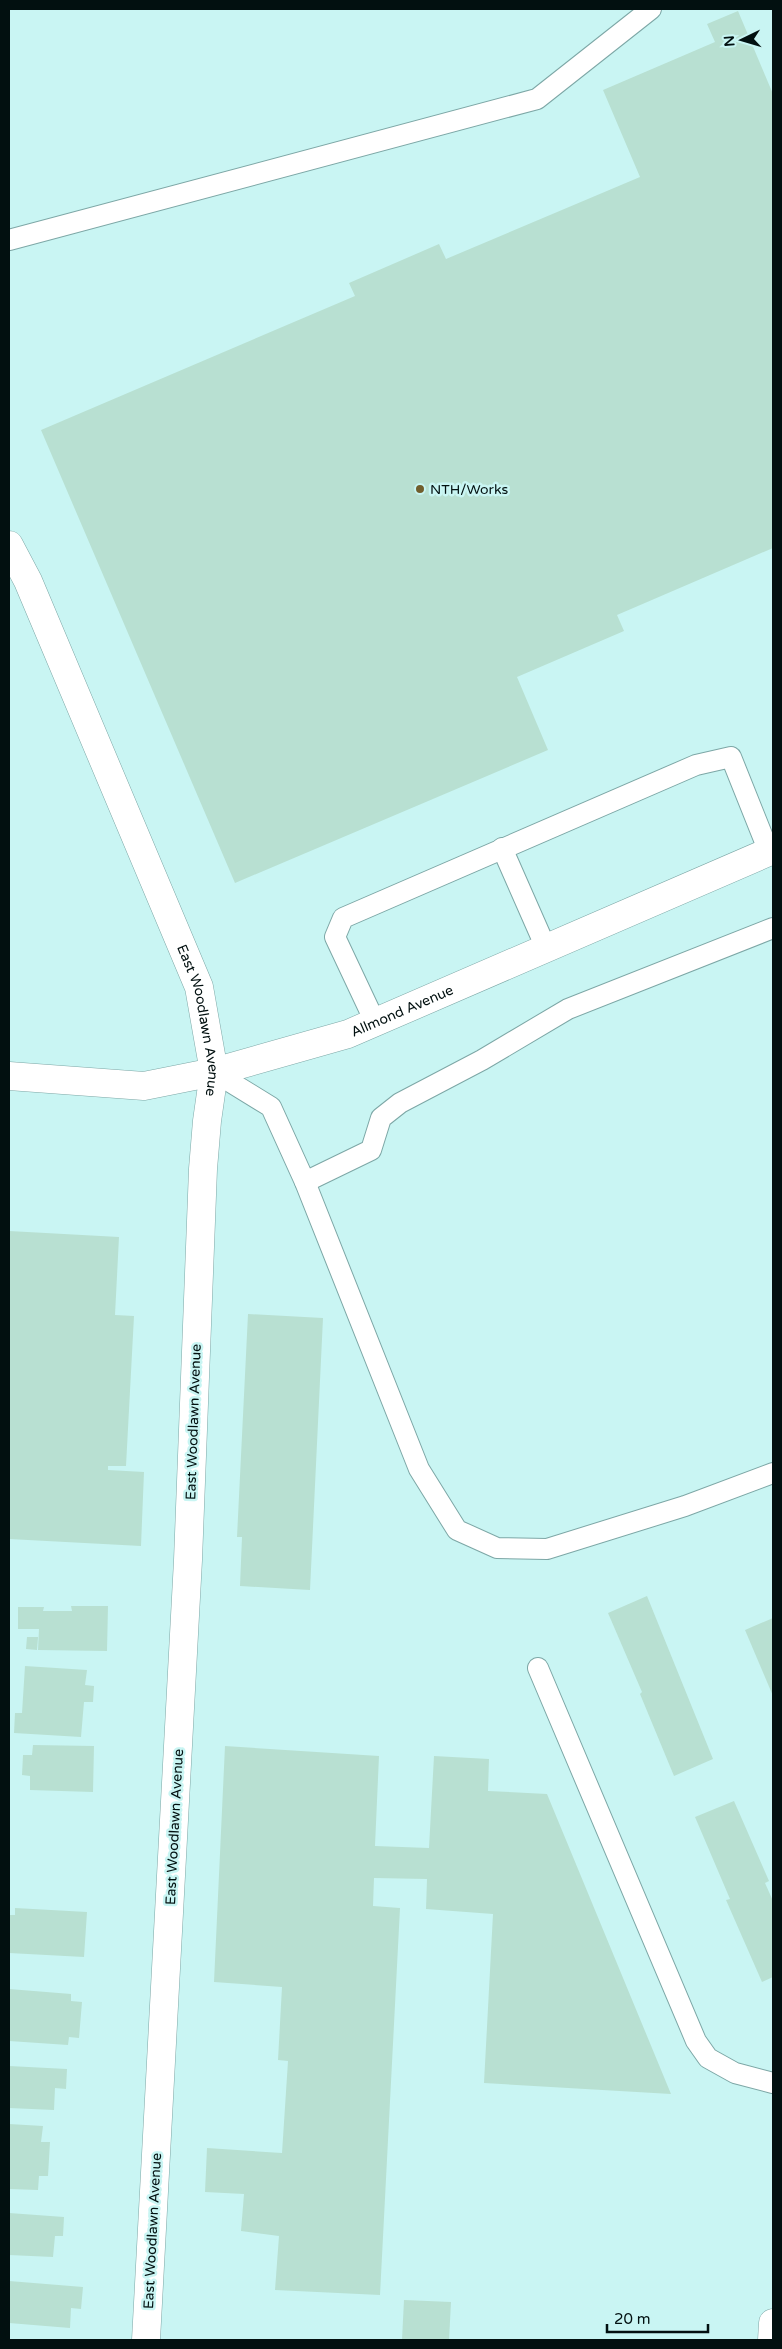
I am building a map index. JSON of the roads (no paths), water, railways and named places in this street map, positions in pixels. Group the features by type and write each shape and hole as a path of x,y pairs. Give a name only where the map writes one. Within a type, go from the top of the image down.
{"main road":[{"name":"East Woodlawn Avenue","path":"9,545 28,581 199,987 214,1072 206,1121 188,1550 146,2340"},
{"name":"Allmond Avenue","path":"9,1076 144,1086 214,1072 348,1034 771,851"},
{"path":"772,2340 773,2322"}],"lane":[{"path":"9,240 536,99 651,9"},
{"path":"375,1022 335,938 343,918 502,848 696,765 731,757 771,851"},
{"path":"502,848 546,948"},
{"path":"305,1182 371,1150 381,1118 400,1103 482,1060 568,1009 773,928"},
{"path":"214,1072 271,1108 305,1182 419,1469 457,1530 497,1548 548,1549 685,1506 773,1473"},
{"path":"538,1668 696,2041 708,2058 735,2073 773,2083"}],"place":[{"name":"NTH/Works","path":"420,489"}]}
